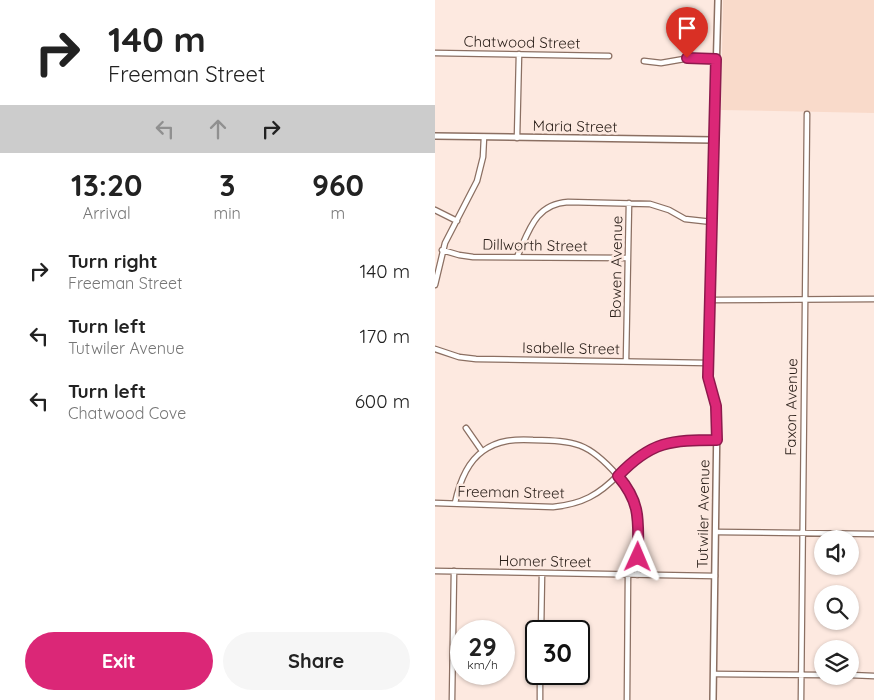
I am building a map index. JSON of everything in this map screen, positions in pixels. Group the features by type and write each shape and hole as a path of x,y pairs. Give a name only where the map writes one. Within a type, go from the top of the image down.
{"street":[{"name":"Tutwiler Avenue","path":"713,700 717,440 716,406 709,386 709,363 718,0"},
{"name":"Chatwood Street","path":"435,53 609,56"},
{"path":"517,138 519,54"},
{"path":"644,61 661,63 684,58 716,59"},
{"name":"Faxon Avenue","path":"801,700 807,114"},
{"name":"Maria Street","path":"435,136 714,140"},
{"path":"435,285 442,250 477,182 483,157 484,137"},
{"path":"517,257 537,217 552,205 569,202 650,204 669,210 685,219 712,222"},
{"name":"Bowen Avenue","path":"626,361 629,203"},
{"path":"435,210 457,220"},
{"name":"Dillworth Street","path":"442,250 465,256 628,258"},
{"path":"710,300 874,299"},
{"name":"Isabelle Street","path":"435,349 459,358 476,359 709,363"},
{"path":"466,428 482,451"},
{"path":"455,504 458,488 464,474 472,461 482,451 499,443 515,439 567,441 590,450 602,458 629,488 636,503 638,522 637,575"},
{"name":"Freeman Street","path":"435,503 570,506 587,500 603,490 633,460 647,451 666,443 686,440 717,440"},
{"path":"716,532 874,534"},
{"name":"Homer Street","path":"435,571 715,576"},
{"path":"452,700 454,571"},
{"path":"541,620 542,573"},
{"path":"627,700 628,575"},
{"path":"714,674 814,675"},
{"path":"859,676 874,676"},
{"path":"540,685 540,700"}],"shaded area":[{"path":"723,0 874,0 874,113 721,110"}],"route":[{"path":"638,557 636,503 629,488 618,476 633,460 647,451 666,443 686,440 717,440 716,406 708,377 716,59 687,58"}]}
